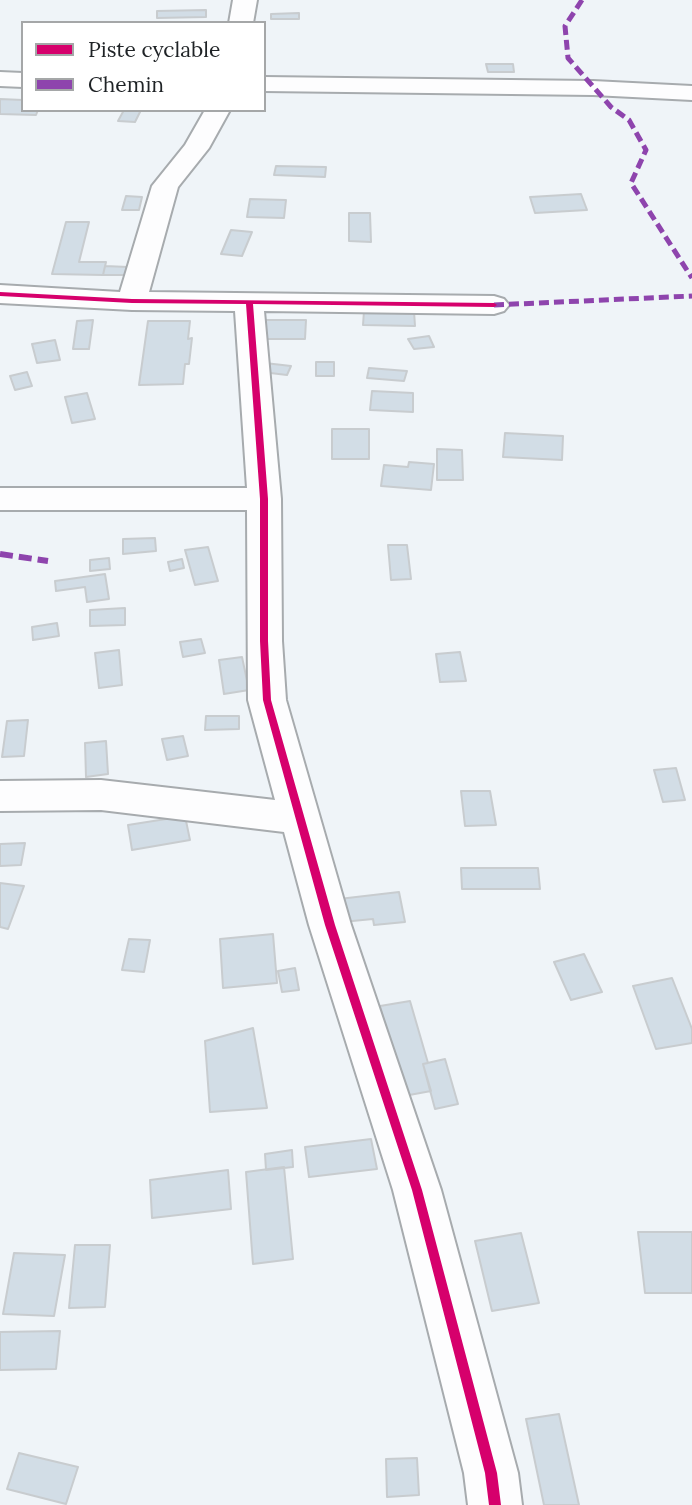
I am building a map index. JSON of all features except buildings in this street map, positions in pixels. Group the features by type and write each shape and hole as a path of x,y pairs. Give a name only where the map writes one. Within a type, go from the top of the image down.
{"street":[{"path":"242,21 245,0"},
{"path":"0,79 21,80"},
{"path":"266,85 593,88 692,93"},
{"path":"132,301 165,186 196,148 217,112"},
{"path":"0,294 132,301 494,305"},
{"path":"249,302 264,499 264,641 267,700 330,925 417,1190 491,1473 495,1505"},
{"path":"0,499 264,499"},
{"path":"0,796 101,795 299,818"}],"marked path":[{"path":"582,0 565,26 568,58 611,107 629,120 646,150 631,183 692,278"},
{"path":"494,305 692,296"},
{"path":"0,554 48,561"}],"cycle path":[{"path":"0,294 132,301 494,305"},
{"path":"249,302 264,499 264,641 267,700 330,925 417,1190 491,1473 495,1505"}]}
